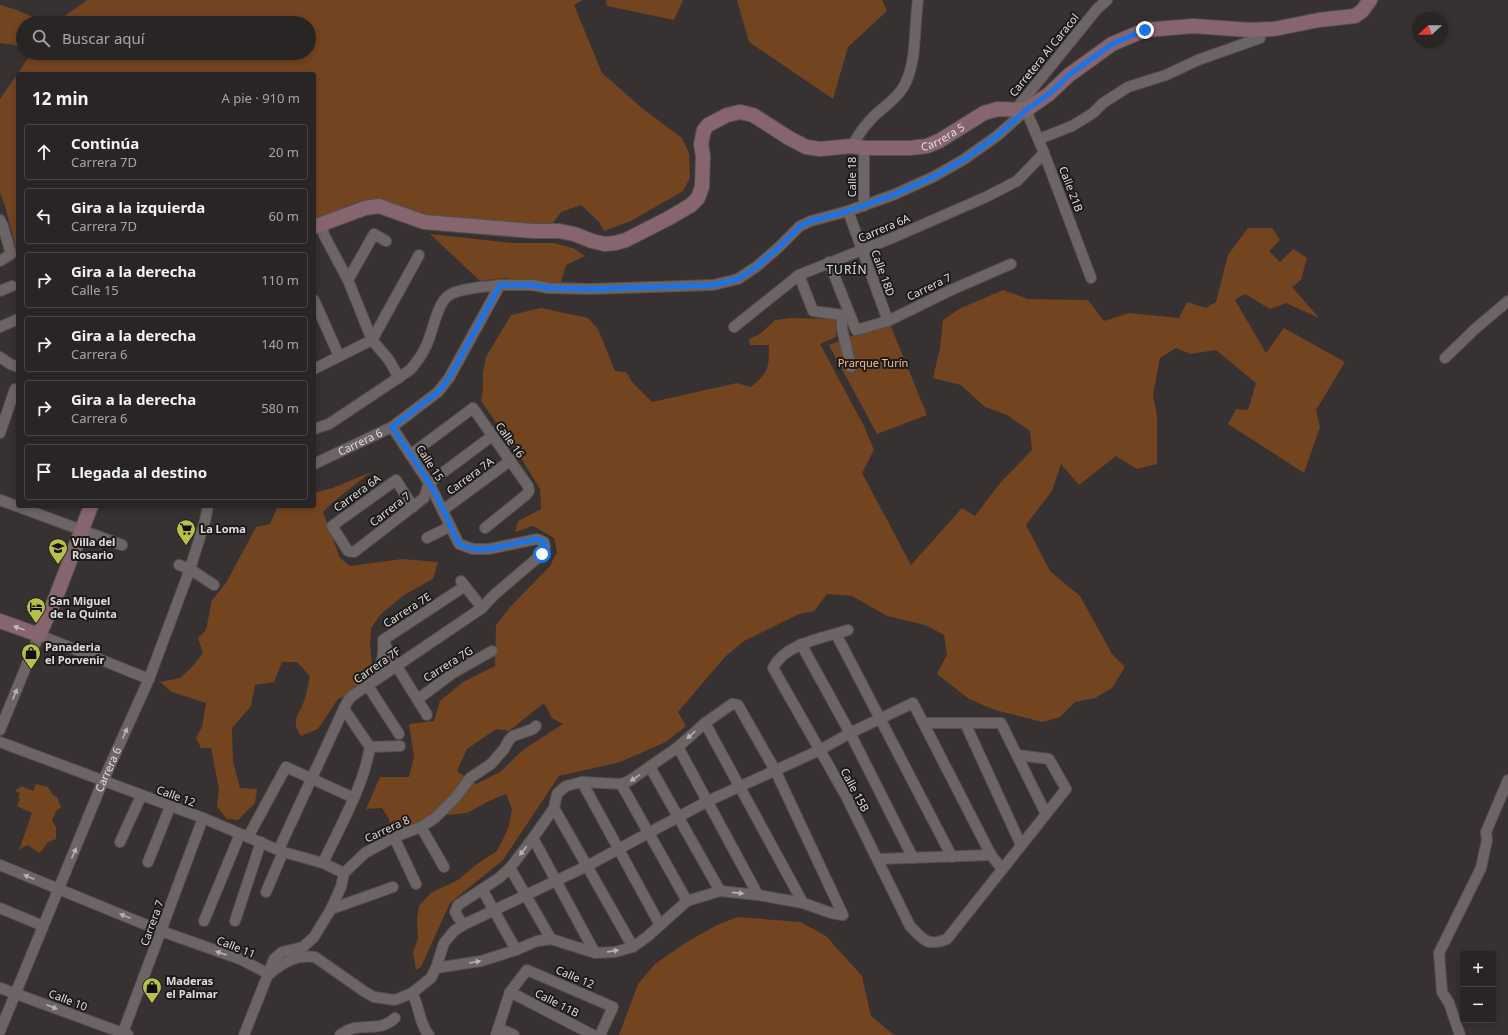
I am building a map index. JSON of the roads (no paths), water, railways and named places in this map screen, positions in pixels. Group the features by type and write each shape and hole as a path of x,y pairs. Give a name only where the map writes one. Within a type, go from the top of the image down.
{"street":[{"path":"858,147 858,134 896,96 906,83 912,63 918,0"},
{"name":"Carretera Al Caracol","path":"1021,109 1097,9 1107,0"},
{"path":"316,428 329,424 399,378 419,359 427,344 441,304 448,296 462,290 500,285 532,285 548,288 569,289 713,285 738,279 767,258 800,226 811,221 864,206 916,185 963,160 997,136 1021,109 1049,94 1069,75 1112,44 1145,30 1193,26 1250,30 1274,29 1319,20 1355,16 1362,11 1370,0"},
{"path":"1039,139 1072,126 1093,113 1103,103 1128,87 1166,75 1198,60 1260,38"},
{"name":"Carrera 5","path":"320,229 365,208 379,206 424,222 532,231 559,231 605,244 615,243 626,240 669,218 691,206 698,198 702,187 703,156 701,144 704,130 708,125 727,115 740,112 753,114 789,138 806,146 820,149 858,147 910,148 927,146 984,113 998,109 1021,109"},
{"name":"Calle 21B","path":"1021,109 1039,139 1092,278"},
{"name":"Calle 18","path":"858,147 864,206"},
{"name":"Carrera 6A","path":"734,327 799,275 966,206 1017,181 1044,153"},
{"name":"Calle 18D","path":"848,211 888,321"},
{"path":"1,225 11,254 4,259"},
{"path":"320,229 348,280 372,340 389,360 399,378"},
{"path":"348,280 374,234 386,241"},
{"path":"316,368 372,340 420,255"},
{"path":"829,262 846,315 842,329 851,367"},
{"name":"Carrera 7","path":"846,315 856,330 888,321 951,290 1011,264"},
{"path":"799,275 813,311 846,315"},
{"name":"Carrera 6","path":"316,463 392,427 438,392 449,378 500,285"},
{"path":"0,291 12,286"},
{"path":"1445,358 1475,329 1508,301"},
{"path":"316,304 339,356"},
{"path":"0,327 16,320"},
{"path":"0,357 16,366"},
{"path":"0,433 16,390"},
{"name":"Calle 16","path":"410,454 473,408 511,460 528,486 529,490 526,495 485,528"},
{"name":"Calle 15","path":"392,427 429,483 459,544 473,549 489,549 537,539 544,542 545,546"},
{"name":"Carrera 7","path":"354,552 424,498 429,483 492,436"},
{"name":"Carrera 7A","path":"443,510 511,460"},
{"name":"Carrera 6A","path":"354,552 348,551 332,526 396,480 413,507"},
{"path":"0,500 16,506"},
{"path":"22,508 122,545"},
{"path":"0,730 54,602 90,508"},
{"name":"Carrera 6","path":"0,1031 103,781 149,679 190,569 208,508"},
{"path":"427,538 450,527"},
{"name":"Carrera 7F","path":"266,892 281,851 347,702 352,696 396,665 482,608 499,591 542,554 545,546"},
{"path":"179,565 190,569 214,585"},
{"name":"Carrera 7E","path":"368,686 381,662 384,653 383,640 463,584 482,608"},
{"path":"0,620 149,679"},
{"path":"848,630 801,644 850,733 913,858"},
{"path":"836,634 952,856"},
{"path":"383,640 396,665 427,715"},
{"name":"Calle 15B","path":"801,644 792,648 781,657 773,668 820,750 878,859 910,926 922,938 929,942 936,944 947,939 1002,869"},
{"name":"Carrera 7G","path":"418,699 453,673 492,651"},
{"path":"368,686 399,734"},
{"path":"269,974 282,964 295,958 306,956 315,957 374,997 395,1000 412,993 431,978 436,968 444,943 454,931 463,925 527,896 587,866 708,801 820,750 880,718 914,703 991,856 1002,869 1066,789 1049,758 1017,755"},
{"path":"436,968 481,960 516,950 537,941 551,940 595,953 615,952 632,947 648,936 687,901 720,891 758,895 803,904 831,913 843,915 775,770 738,705 732,704 705,723 678,747 629,781 621,784 582,782 566,786 557,794 554,808 510,868 499,878 458,905 455,912 463,925"},
{"path":"323,864 354,798 367,764 370,747 344,709"},
{"path":"705,723 803,904"},
{"path":"924,723 1001,723 1046,814"},
{"path":"965,723 1022,845"},
{"name":"Carrera 8","path":"244,1035 274,959 278,955 302,947 323,924 331,909 344,873 365,853 394,837 420,827 435,818 456,796 470,778 491,764 513,736 536,726"},
{"name":"Calle 12","path":"0,742 170,807 203,818 281,851 323,864 344,873"},
{"path":"370,747 400,746"},
{"path":"678,747 758,895"},
{"path":"204,921 244,835 286,767 354,798"},
{"path":"650,767 720,891"},
{"path":"1460,1035 1453,1014 1442,992 1439,953 1481,868 1487,840 1486,832 1508,780"},
{"path":"582,782 660,925"},
{"path":"621,784 687,901"},
{"path":"120,842 141,796"},
{"path":"148,862 170,807"},
{"path":"554,808 632,947"},
{"name":"Carrera 7","path":"124,1034 203,818"},
{"path":"420,827 444,867"},
{"path":"394,837 416,884"},
{"path":"533,838 595,953"},
{"path":"235,920 261,842"},
{"path":"878,859 991,856"},
{"name":"Calle 11","path":"0,865 161,931 240,959 269,974"},
{"path":"510,868 551,940"},
{"path":"331,909 393,887"},
{"path":"482,889 516,950"},
{"path":"0,908 43,926"},
{"name":"Calle 12","path":"510,992 527,970 613,1007 600,1035"},
{"name":"Calle 10","path":"0,988 124,1034"},
{"path":"510,992 497,1031 514,1035"},
{"name":"Calle 11B","path":"510,992 593,1035"},
{"path":"412,993 419,1009 422,1023 430,1035"},
{"path":"340,1035 351,1030 365,1034 383,1033 390,1028 395,1018"}],"place":[{"name":"La Loma","path":"186,546"},
{"name":"Villa del Rosario","path":"58,565"},
{"name":"San Miguel de la Quinta","path":"36,624"},
{"name":"Panaderia el Porvenir","path":"31,670"},
{"name":"Maderas el Palmar","path":"152,1004"}],"district":[{"name":"TURÍN","path":"847,270"}],"park label":[{"name":"Prarque Turín","path":"873,363"}]}
